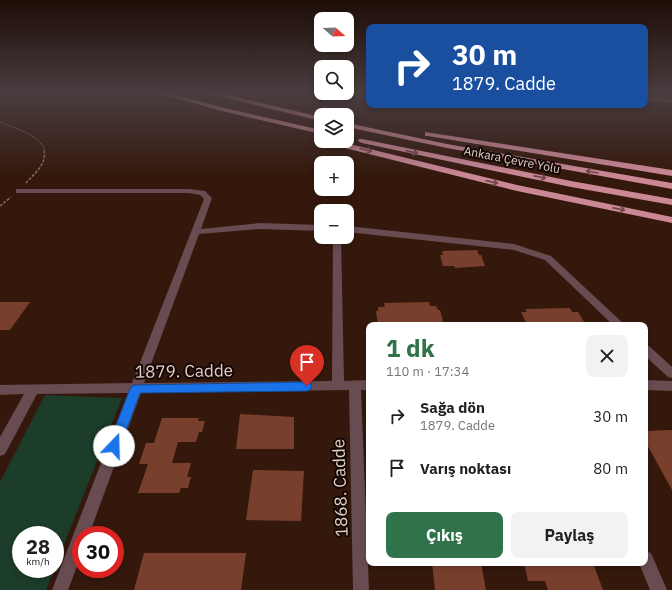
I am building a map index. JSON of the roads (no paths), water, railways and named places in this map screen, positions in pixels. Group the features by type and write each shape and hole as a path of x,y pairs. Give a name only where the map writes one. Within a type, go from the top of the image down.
{"highway":[{"path":"256,120 314,137"},
{"path":"266,120 314,130"},
{"path":"354,122 672,173"},
{"name":"Ankara Çevre Yolu","path":"354,126 484,153 672,186"},
{"name":"Ankara Çevre Yolu","path":"354,139 450,160 672,202"},
{"path":"354,147 517,188 672,220"}],"street":[{"path":"18,191 189,190 198,192 208,198 60,590"},
{"path":"195,232 260,226 314,228"},
{"path":"354,230 514,247 533,252 548,258 617,322"},
{"path":"337,244 338,386"},
{"path":"648,352 672,374"},
{"path":"648,385 672,386"},
{"name":"1879. Cadde","path":"0,390 362,386"},
{"name":"1868. Cadde","path":"361,590 362,386"},
{"path":"0,450 33,390"},
{"path":"648,566 659,590"}]}
